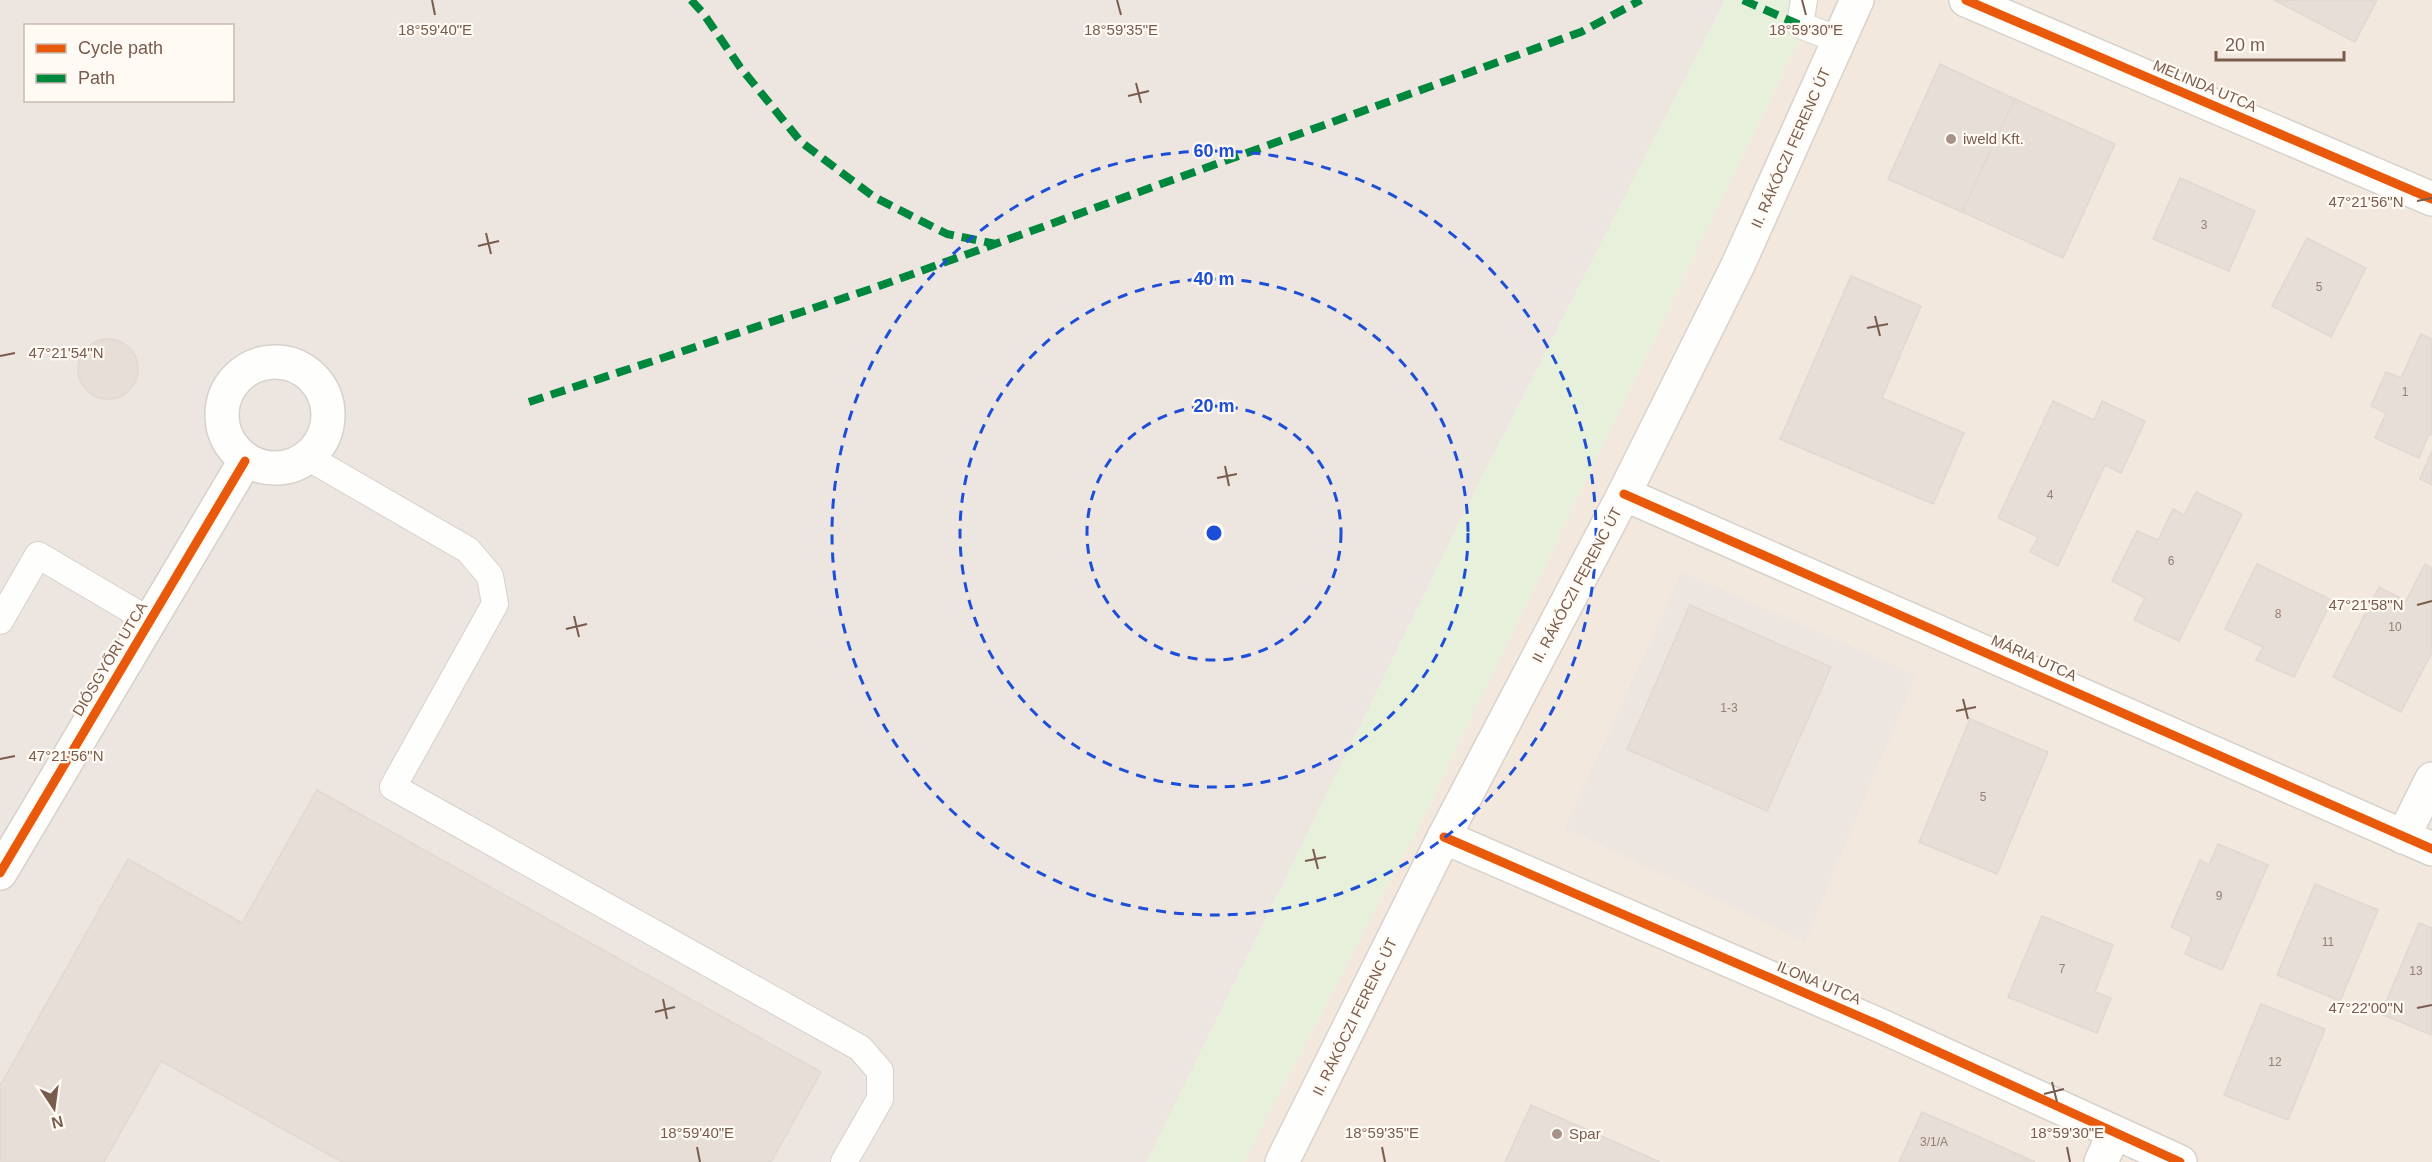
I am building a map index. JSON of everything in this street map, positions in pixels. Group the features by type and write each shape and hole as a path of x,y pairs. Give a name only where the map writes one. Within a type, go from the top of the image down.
{"street":[{"name":"II. RÁKÓCZI FERENC ÚT","path":"1282,1162 1444,837 1624,494 1738,266 1857,0"},
{"name":"MELINDA UTCA","path":"1966,0 2432,199"},
{"path":"271,360 304,369 326,396 328,429 309,458 278,470 245,461 223,435 222,401 240,373 271,360"},
{"name":"DIÓSGYŐRI UTCA","path":"0,873 245,461"},
{"name":"MÁRIA UTCA","path":"1624,494 2417,843"},
{"path":"2417,843 2432,779"},
{"name":"ILONA UTCA","path":"1444,837 1879,1025 2180,1162"},
{"path":"2101,1162 2114,1133"}],"lane":[{"path":"1804,0 1800,25 1839,40"},
{"path":"309,458 468,550 490,576 495,604 393,787 860,1048 880,1071 880,1099 844,1162"},
{"path":"0,621 38,555 150,621"}],"shaded area":[{"path":"0,0 1725,0 1471,499 1147,1162 0,1162"},
{"path":"1818,0 2432,0 2432,1162 1244,1162 1425,814"},
{"path":"1682,572 1916,675 1805,941 1565,828"}],"green space":[{"path":"1725,0 1818,0 1425,814 1244,1162 1147,1162 1471,498"}],"building":[{"path":"2274,0 2377,0 2355,42"},
{"name":"iweld Kft.","path":"1940,64 2015,99 1962,212 1888,179"},
{"path":"2015,99 2115,144 2063,258 1962,212"},
{"path":"2180,178 2255,211 2229,271 2153,239"},
{"path":"2307,238 2366,268 2331,337 2272,306"},
{"path":"1851,276 1921,306 1882,398 1964,433 1933,504 1780,439"},
{"path":"2421,334 2432,339 2432,435 2429,434 2419,458 2375,438 2386,413 2371,406 2386,372 2401,378"},
{"path":"108,339 125,344 133,352 138,369 133,386 125,394 108,399 91,394 83,386 78,369 83,352 91,344"},
{"path":"2053,401 2094,420 2102,401 2145,421 2121,473 2105,465 2058,566 2030,552 2038,537 1998,518"},
{"path":"2432,451 2432,485 2420,479"},
{"path":"2196,492 2242,514 2179,641 2134,620 2145,598 2112,581 2137,531 2158,540 2173,509 2184,515"},
{"path":"2257,564 2332,600 2294,677 2256,660 2263,647 2225,629"},
{"path":"2425,564 2432,568 2432,652 2401,712 2333,677 2379,587 2406,601"},
{"path":"1690,605 1831,667 1767,811 1627,749"},
{"path":"1970,719 2048,752 1997,874 1919,842"},
{"path":"317,790 821,1072 771,1162 342,1162 161,1061 104,1162 0,1162 0,1086 128,859 242,923"},
{"path":"2218,844 2268,865 2222,970 2185,954 2192,937 2171,927 2200,860 2209,865"},
{"path":"2315,884 2378,910 2340,1001 2277,975"},
{"path":"2042,916 2113,945 2095,992 2111,998 2097,1033 2008,997"},
{"path":"2419,923 2432,928 2432,1035 2381,1014"},
{"path":"2261,1004 2325,1029 2288,1120 2224,1095"},
{"name":"Spar","path":"1531,1105 1660,1162 1505,1162"},
{"path":"1922,1112 1984,1139 2035,1162 1899,1162"}],"marked path":[{"path":"691,0 703,13 740,67 801,142 874,197 947,234 996,244"},
{"path":"529,402 871,289 1581,32 1641,0"},
{"path":"1743,0 1800,25"}],"cycle path":[{"path":"1966,0 2432,199"},
{"path":"0,873 245,461"},
{"path":"1624,494 2432,849"},
{"path":"1444,837 1879,1025 2180,1162"}],"place":[{"name":"iweld Kft.","path":"1951,139"},
{"name":"Spar","path":"1557,1134"}]}
